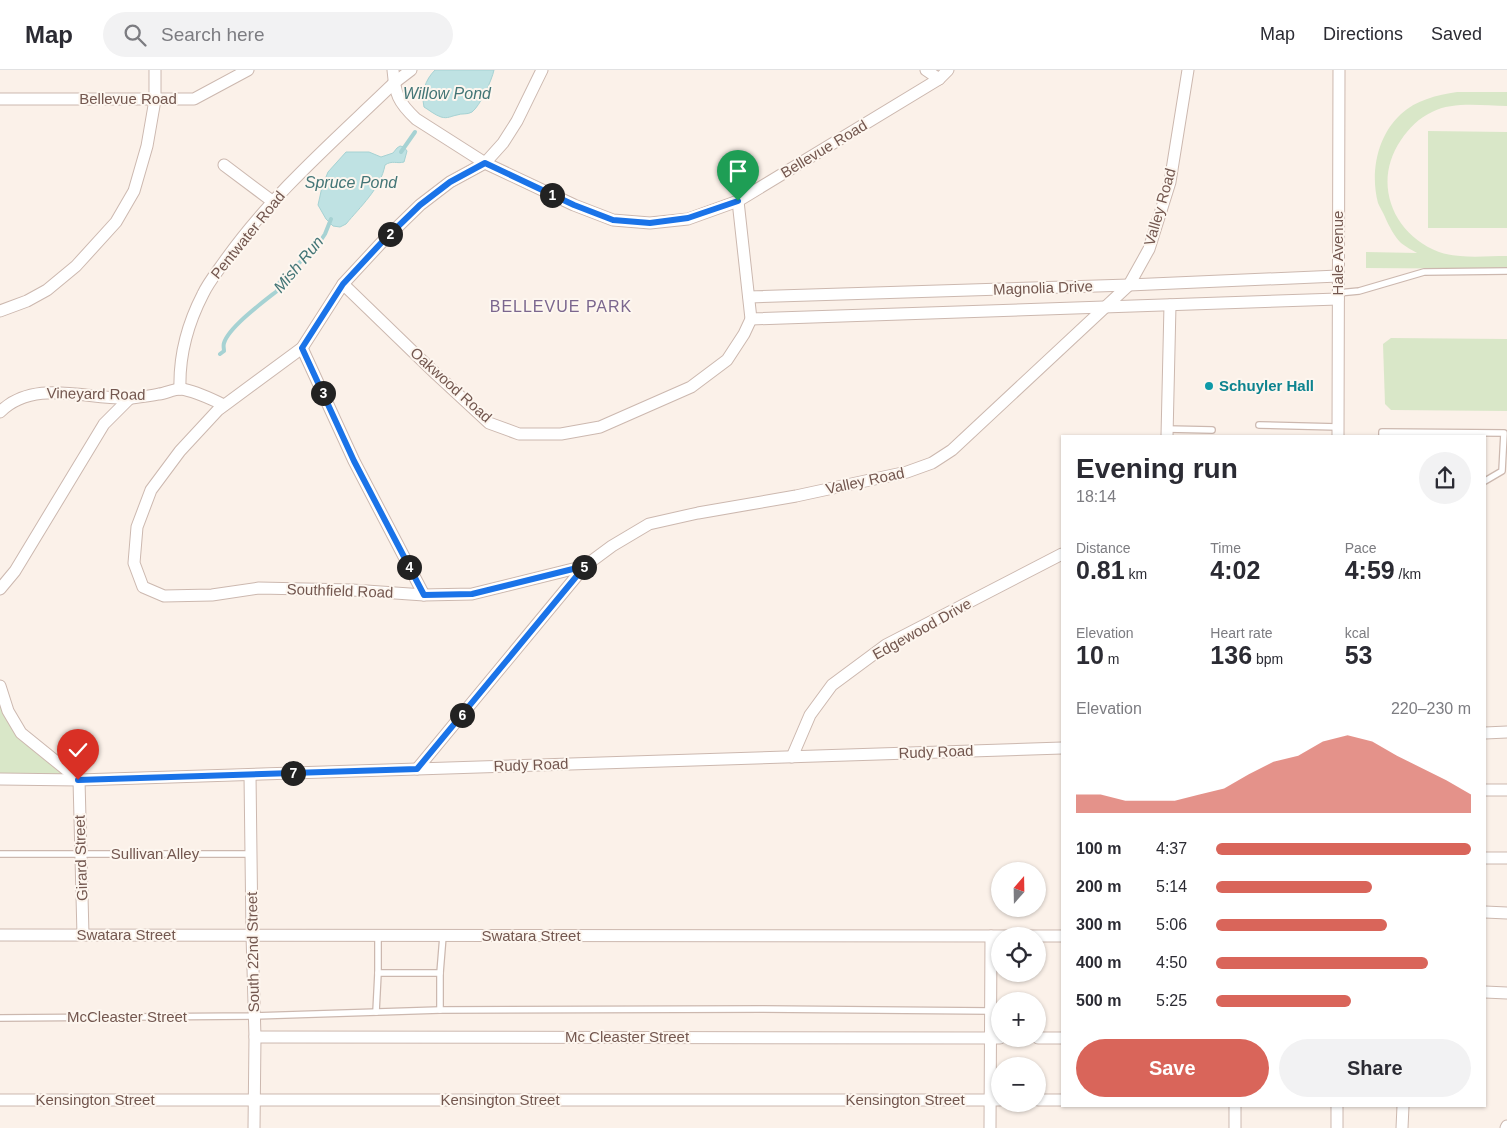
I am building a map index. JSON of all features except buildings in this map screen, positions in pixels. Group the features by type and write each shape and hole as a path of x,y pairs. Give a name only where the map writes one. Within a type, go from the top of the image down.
{"street":[{"path":"0,311 27,301 47,290 76,266 116,222 134,190 147,146 155,100 155,70"},
{"name":"Bellevue Road","path":"0,99 194,99 248,70"},
{"name":"Bellevue Road","path":"393,70 394,83 401,104 416,119 485,163 613,220 650,223 688,218 738,201 938,79 948,70"},
{"name":"Pentwater Road","path":"180,389 179,370 190,325 203,293 235,247 272,202 394,83 411,70"},
{"path":"224,405 302,348 343,284 420,205 450,182 485,163 503,143 517,121 542,70"},
{"path":"926,70 938,79"},
{"name":"Valley Road","path":"417,769 585,566 612,546 649,524 698,513 796,496 907,472 932,463 952,450 1129,285 1149,249 1170,182 1188,70"},
{"name":"Hale Avenue","path":"1338,432 1339,70"},
{"path":"224,165 272,202"},
{"path":"738,201 751,318"},
{"name":"Magnolia Drive","path":"749,297 1129,285 1338,276"},
{"name":"Oakwood Road","path":"343,284 489,423 520,434 561,434 600,427 691,387 727,360 744,334 751,318"},
{"name":"Magnolia Drive","path":"751,318 1104,308 1338,296"},
{"path":"1167,433 1170,305"},
{"path":"302,348 354,461 424,595"},
{"name":"Vineyard Road","path":"0,412 26,396 46,392 130,398 180,389 200,394 224,405"},
{"path":"0,589 15,571 104,424 130,398"},
{"name":"Southfield Road","path":"224,405 180,451 151,490 137,527 134,563 142,588 164,596 212,595 259,588 352,590 424,595 472,594 585,566"},
{"name":"Edgewood Drive","path":"792,758 810,714 832,686 886,646 1061,555"},
{"path":"0,686 8,711 21,733 78,780"},
{"path":"1486,732 1507,732"},
{"name":"Rudy Road","path":"0,778 78,780 1061,748"},
{"name":"South 22nd Street","path":"250,775 255,1037 254,1128"},
{"name":"Girard Street","path":"78,780 83,935"},
{"path":"1486,790 1507,790"},
{"path":"1486,858 1507,858"},
{"path":"1486,912 1507,913"},
{"name":"Swatara Street","path":"0,935 991,936"},
{"path":"991,936 991,1016"},
{"name":"Swatara Street","path":"1046,936 1061,936"},
{"path":"1486,992 1507,993"},
{"name":"Mc Cleaster Street","path":"255,1037 991,1037"},
{"path":"1046,1038 1061,1038"},
{"name":"Kensington Street","path":"0,1100 991,1100"},
{"path":"1046,1100 1061,1100"},
{"path":"1235,1107 1235,1128"},
{"path":"1337,1107 1337,1128"},
{"path":"1402,1107 1402,1128"},
{"path":"990,1128 993,1112"}],"lane":[{"path":"1338,296 1424,272 1507,272"},
{"path":"1259,425 1338,432"},
{"path":"1167,433 1212,430"},
{"path":"1382,435 1382,432 1504,433 1502,471 1486,480"},
{"name":"Sullivan Alley","path":"0,854 251,854"},
{"path":"376,1012 378,935"},
{"path":"440,1010 443,936"},
{"path":"378,973 440,973"},
{"name":"McCleaster Street","path":"0,1018 254,1016 440,1010 763,1009 990,1011"}],"green space":[{"path":"1457,92 1507,92 1507,106 1450,106 1427,114 1419,120 1401,140 1392,156 1388,173 1388,189 1392,205 1399,220 1409,233 1423,244 1439,252 1455,256 1507,256 1507,269 1366,268 1366,252 1417,253 1401,243 1396,237 1378,203 1375,167 1386,133 1401,114 1413,105 1434,97"},
{"path":"1428,131 1507,132 1507,228 1428,228"},
{"path":"1391,338 1507,339 1507,411 1391,410 1385,404 1383,344"},
{"path":"0,686 21,733 79,780 0,779"}],"water":[{"name":"Willow Pond","path":"435,70 494,70 479,104 472,112 446,118 424,107 425,87"},
{"name":"Spruce Pond","path":"400,146 404,147 407,151 404,162 385,165 375,189 346,224 340,227 333,226 326,219 318,205 328,172 346,152 369,152 381,157 393,153"}],"waterway":[{"name":"Mish Run","path":"401,152 415,132"},
{"name":"Mish Run","path":"220,354 224,351 224,343 232,330 247,315 277,291 278,284 319,243 331,219"}],"place":[{"name":"Schuyler Hall","path":"1209,386"}],"district":[{"name":"BELLEVUE PARK","path":"561,306"}],"route":[{"path":"78,780 417,769 585,566 472,594 424,595 354,461 302,348 343,284 382,242 420,205 450,182 485,163 574,205 613,220 650,223 688,218 738,201"}]}
